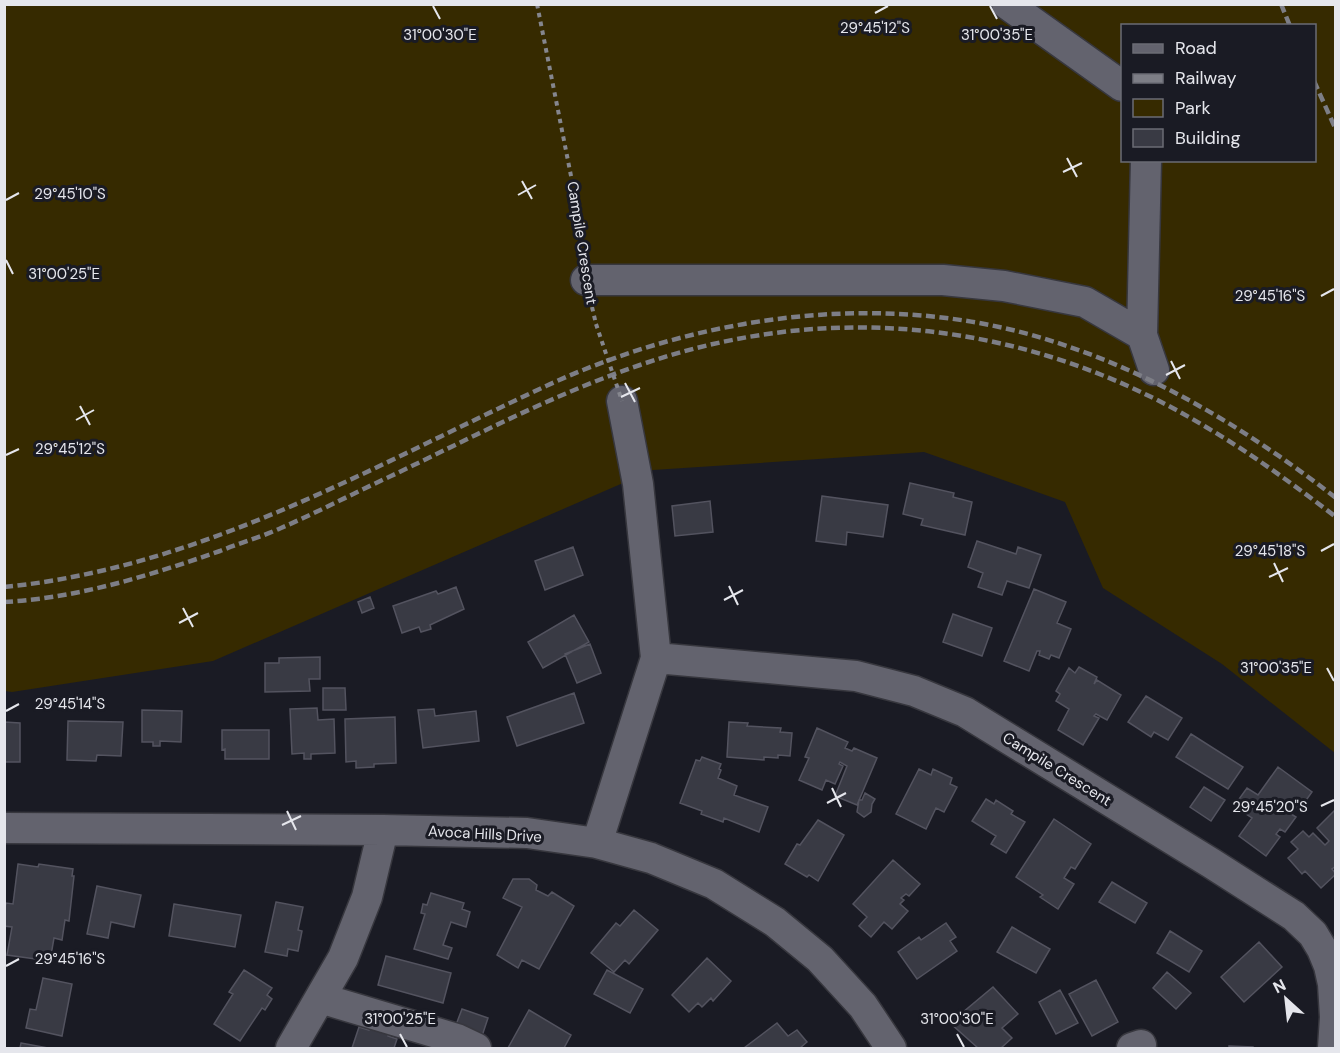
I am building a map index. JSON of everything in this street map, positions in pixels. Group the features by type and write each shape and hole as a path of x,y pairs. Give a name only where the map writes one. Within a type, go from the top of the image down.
{"street":[{"path":"1007,4 1121,85"},
{"path":"1146,162 1143,335 1154,370"},
{"path":"586,280 943,280 1004,285 1085,302 1143,335"},
{"path":"597,843 656,658 638,484 622,401"},
{"name":"Campile Crescent","path":"656,658 856,676 914,691 965,712 1294,916 1313,934 1329,966 1333,984 1335,1017 1333,1048"},
{"name":"Avoca Hills Drive","path":"4,828 527,833 597,843 651,858 714,885 775,922 820,959 849,990 863,1006 891,1048"},
{"path":"291,1048 343,958 367,897 383,830"},
{"path":"320,998 457,1039 476,1048"}],"path":[{"name":"Campile Crescent","path":"537,4 572,182 586,280 596,324 622,401"}],"green space":[{"path":"4,5 1335,5 1335,753 1222,664 1103,588 1065,502 924,452 653,470 213,661 12,692 5,691"}],"building":[{"path":"910,483 954,493 953,497 972,502 965,535 921,525 923,519 903,514"},
{"path":"822,496 888,505 883,537 847,532 846,545 816,541"},
{"path":"710,501 713,532 675,536 672,506"},
{"path":"977,541 1016,554 1018,547 1041,555 1029,588 1007,581 1002,595 978,587 983,573 968,567"},
{"path":"573,547 583,575 545,590 535,561"},
{"path":"456,587 464,609 430,625 431,629 421,632 419,627 402,633 393,606 436,591 438,594"},
{"path":"1034,589 1066,602 1057,623 1071,629 1059,658 1051,655 1049,659 1039,655 1040,651 1037,651 1029,671 1004,661"},
{"path":"370,597 374,608 362,613 358,602"},
{"path":"953,614 992,628 982,656 943,642"},
{"path":"574,615 589,642 543,668 528,642"},
{"path":"590,644 601,673 577,683 565,654"},
{"path":"320,657 320,679 309,679 310,691 265,692 265,663 279,663 279,658"},
{"path":"1079,667 1097,677 1094,684 1097,680 1121,695 1107,720 1096,714 1094,716 1099,718 1083,745 1058,730 1069,709 1056,701 1060,694 1056,691 1069,668 1075,673"},
{"path":"323,688 345,688 346,710 323,710"},
{"path":"574,693 584,723 517,746 507,717"},
{"path":"1146,696 1182,718 1168,740 1154,732 1151,737 1128,722"},
{"path":"317,708 318,720 334,719 335,753 311,754 311,759 304,759 304,753 292,754 290,709"},
{"path":"434,709 435,716 476,711 479,741 423,748 418,710"},
{"path":"142,710 182,711 181,742 160,741 160,746 153,746 153,742 142,742"},
{"path":"395,717 396,763 356,768 356,761 346,762 345,719"},
{"path":"68,721 123,722 121,756 97,755 96,761 67,760"},
{"path":"4,722 20,723 20,762 4,762"},
{"path":"729,722 748,723 747,726 781,728 780,732 792,733 790,756 764,757 764,760 727,757"},
{"path":"817,728 848,742 845,748 852,751 854,748 877,758 857,805 835,796 847,766 840,762 839,764 843,766 835,784 826,780 822,790 799,780 809,758 805,757"},
{"path":"222,730 269,730 269,759 225,759 225,749 222,750"},
{"path":"1191,734 1243,767 1228,789 1176,757"},
{"path":"702,757 721,764 718,778 737,786 734,795 768,807 759,832 724,818 723,822 701,814 702,811 680,803 696,760 700,761"},
{"path":"1278,767 1312,792 1299,810 1296,807 1291,814 1296,817 1285,832 1280,829 1276,834 1280,837 1266,856 1239,836 1252,818 1234,806 1247,788 1258,795"},
{"path":"919,769 931,775 933,769 952,778 950,784 957,787 944,812 936,808 926,829 896,814"},
{"path":"1204,787 1225,800 1211,821 1190,807"},
{"path":"865,793 875,799 871,812 864,817 857,812 859,800 862,800"},
{"path":"986,799 994,804 996,800 1013,811 1011,814 1025,822 1006,853 991,844 996,836 972,821"},
{"path":"1335,810 1336,866 1332,869 1336,874 1321,888 1305,871 1302,874 1288,858 1298,849 1291,842 1303,831 1309,837 1313,833 1325,845 1329,841 1317,828"},
{"path":"1054,819 1091,844 1075,869 1071,867 1064,878 1074,884 1058,909 1040,897 1043,895 1016,877"},
{"path":"818,820 844,835 818,881 785,864 797,844 800,845"},
{"path":"893,860 920,884 909,896 906,894 901,898 904,900 900,904 908,911 892,929 884,922 871,937 859,926 867,917 853,904"},
{"path":"18,864 38,867 39,864 73,869 69,921 65,920 62,940 54,938 50,961 7,955 12,927 4,926 4,911 6,903 13,904"},
{"path":"513,879 529,879 537,885 536,890 548,896 552,892 574,906 539,969 522,960 518,968 497,955 522,907 503,898"},
{"path":"1112,882 1147,903 1135,923 1099,902"},
{"path":"97,886 141,895 134,927 111,922 108,938 87,934"},
{"path":"431,893 464,903 462,909 470,912 466,927 451,922 443,945 452,948 448,959 414,949 425,914 421,913 423,904 427,905"},
{"path":"276,902 303,907 298,930 302,931 298,951 288,949 287,956 265,952"},
{"path":"174,904 241,915 235,947 169,936"},
{"path":"634,910 658,930 629,964 625,960 614,972 591,953 616,923 620,926"},
{"path":"946,923 956,937 950,941 957,951 917,979 898,952 919,937 921,940"},
{"path":"1012,927 1050,949 1036,973 997,952"},
{"path":"1170,931 1202,951 1189,972 1157,953"},
{"path":"1259,942 1282,967 1244,1002 1221,977"},
{"path":"386,956 451,973 443,1003 378,985"},
{"path":"707,958 731,981 713,1001 711,998 702,1007 698,1003 689,1012 672,995"},
{"path":"244,970 272,988 267,995 272,999 265,1010 262,1008 240,1041 214,1024 233,994 229,992"},
{"path":"607,970 643,989 630,1013 594,994"},
{"path":"1167,972 1191,993 1176,1009 1153,988"},
{"path":"43,978 72,984 62,1036 26,1028 30,1009 36,1010"},
{"path":"1096,980 1118,1022 1092,1036 1069,994"},
{"path":"993,987 1018,1014 1002,1028 1012,1038 1001,1048 978,1048 950,1023"},
{"path":"1060,990 1078,1023 1056,1034 1039,1002"},
{"path":"462,1009 488,1018 481,1039 454,1030"},
{"path":"529,1010 571,1035 564,1048 508,1048"},
{"path":"777,1023 788,1036 797,1030 807,1042 800,1048 744,1048"},
{"path":"371,1026 389,1031 388,1036 397,1039 394,1048 352,1048 359,1027 369,1030"},
{"path":"21,1043 48,1048 20,1048"},
{"path":"1229,1046 1253,1047 1253,1048 1229,1048"}],"railway":[{"path":"1281,4 1289,24"},
{"path":"1316,85 1336,130"},
{"path":"4,587 76,576 147,559 215,536 283,510 546,386 606,361 668,341 732,326 797,317 862,313 927,316 992,325 1055,342 1093,355 1167,388 1271,450 1336,498"},
{"path":"4,602 60,596 141,577 266,534 514,417 576,389 640,365 713,344 785,332 858,327 930,332 1001,344 1071,364 1140,391 1240,448 1336,517"}]}
